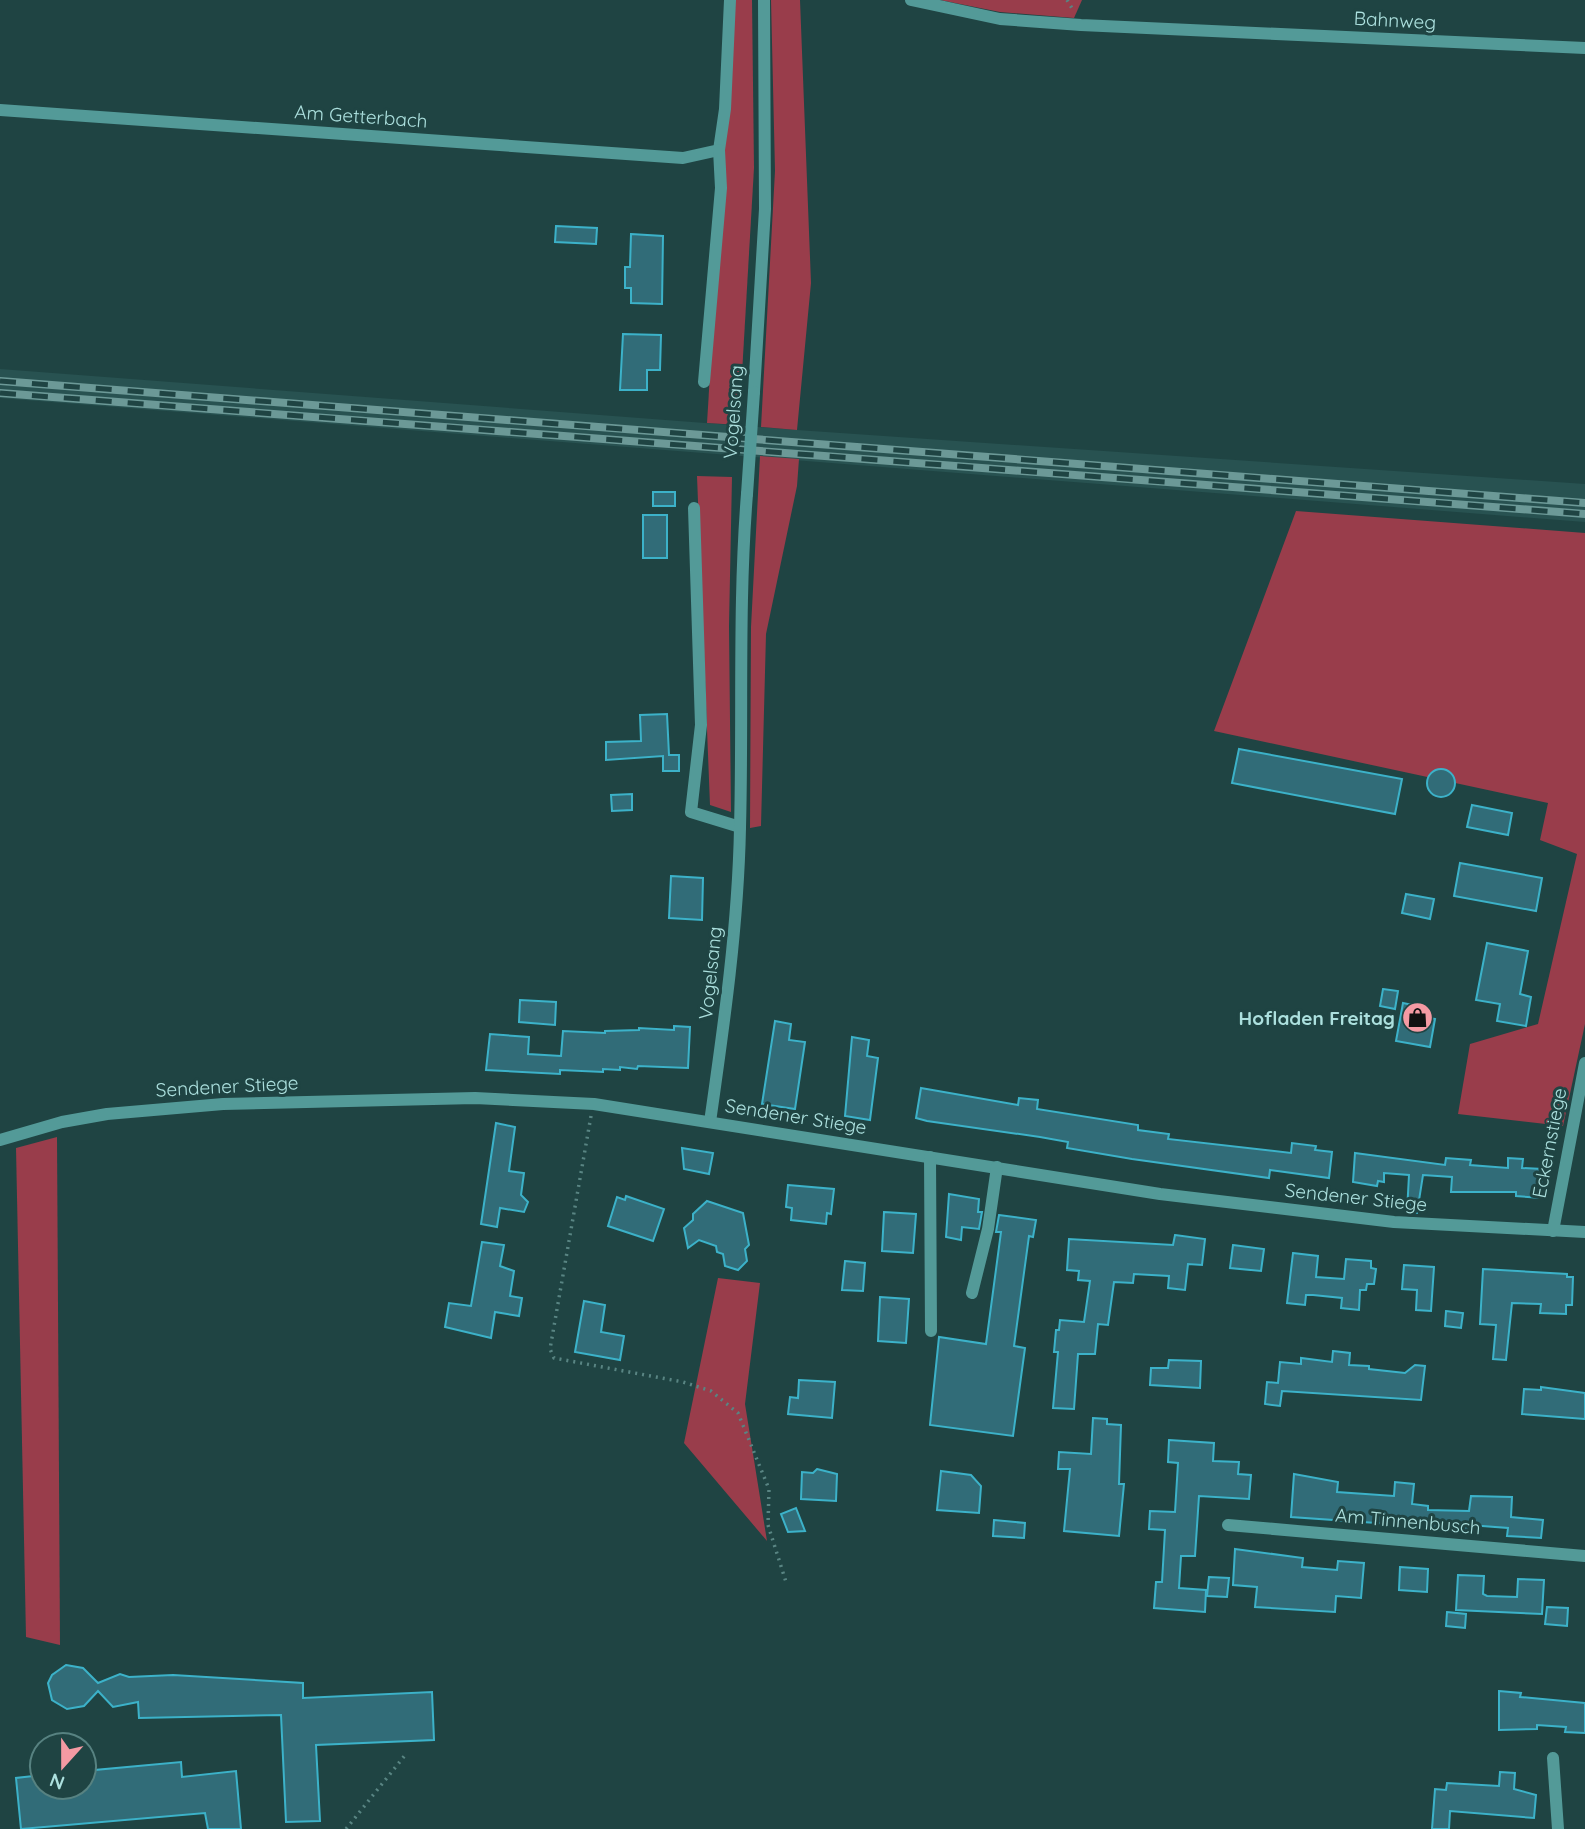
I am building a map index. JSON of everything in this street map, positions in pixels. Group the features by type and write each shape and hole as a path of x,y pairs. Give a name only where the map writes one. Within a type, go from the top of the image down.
{"street":[{"path":"704,382 721,188 719,150 725,109 730,0"},
{"name":"Vogelsang","path":"710,1122 734,954 740,827 739,628 765,209 764,0"},
{"name":"Bahnweg","path":"911,0 1000,19 1081,25 1585,48"},
{"name":"Am Getterbach","path":"0,110 683,158 719,150"},
{"path":"694,508 701,725 691,812 740,827"},
{"name":"Eckernstiege","path":"1553,1231 1585,1063"},
{"name":"Sendener Stiege","path":"0,1140 62,1122 107,1114 223,1104 475,1098 594,1104 1160,1194 1381,1220 1585,1233"},
{"path":"930,1157 931,1331"},
{"path":"972,1293 988,1229 997,1167"},
{"name":"Am Tinnenbusch","path":"1228,1525 1585,1556"},
{"path":"1553,1758 1558,1829"}],"path":[{"path":"594,1104 550,1349 554,1358 683,1382 711,1391 738,1413 769,1489 768,1525 786,1582"},
{"path":"346,1829 406,1754"}],"shaded area":[{"path":"733,0 752,0 754,168 739,425 707,423"},
{"path":"771,0 800,0 811,283 797,430 761,427 775,171"},
{"path":"940,0 1082,0 1074,18 1000,12"},
{"path":"0,369 797,430 1585,484 1585,522 0,398"},
{"path":"760,456 799,459 797,486 766,634 761,826 750,828 751,627"},
{"path":"697,476 732,477 729,626 731,812 710,805"},
{"path":"1296,511 1585,533 1585,1024 1563,1126 1458,1114 1470,1044 1538,1024 1577,854 1540,840 1548,803 1214,731"},
{"path":"57,1137 60,1645 26,1637 16,1148"},
{"path":"718,1278 760,1283 745,1404 767,1541 684,1443"}],"building":[{"path":"556,226 597,228 596,244 555,242"},
{"path":"631,234 663,236 662,304 631,303 631,288 625,288 625,267 630,267"},
{"path":"623,334 661,335 660,370 647,370 647,390 620,390"},
{"path":"653,492 675,492 675,506 653,506"},
{"path":"643,515 667,515 667,558 643,558"},
{"path":"667,714 669,755 679,755 679,771 663,771 663,756 606,760 606,742 641,741 640,715"},
{"path":"1239,749 1402,779 1395,814 1232,783"},
{"path":"1441,769 1451,773 1455,783 1451,793 1441,797 1431,793 1427,783 1431,773"},
{"path":"632,794 632,810 612,811 611,795"},
{"path":"1472,805 1512,813 1508,835 1467,827"},
{"path":"1460,863 1542,878 1536,911 1454,896"},
{"path":"671,876 703,878 702,920 669,918"},
{"path":"1406,894 1434,899 1430,919 1402,913"},
{"path":"1487,943 1528,951 1520,994 1531,997 1526,1026 1497,1021 1500,1004 1476,1000"},
{"path":"1383,989 1398,991 1395,1009 1380,1006"},
{"path":"520,1000 556,1002 555,1025 519,1022"},
{"path":"1403,1003 1427,1008 1426,1017 1435,1019 1430,1047 1396,1041"},
{"path":"775,1021 791,1024 789,1040 805,1042 795,1109 762,1104"},
{"path":"674,1026 690,1027 688,1068 638,1066 637,1069 603,1069 603,1072 560,1070 560,1074 486,1070 490,1034 529,1037 528,1054 561,1056 563,1031 605,1033 639,1028 674,1030"},
{"path":"852,1037 869,1040 867,1056 878,1058 870,1120 845,1116"},
{"path":"921,1088 1018,1105 1019,1098 1038,1100 1037,1109 1138,1125 1138,1130 1169,1134 1168,1139 1291,1153 1292,1143 1316,1146 1315,1150 1332,1152 1329,1178 1270,1170 1269,1178 1132,1159 1067,1148 1068,1142 927,1121 916,1118"},
{"path":"496,1123 515,1127 509,1171 524,1173 521,1195 528,1202 524,1212 500,1208 497,1227 481,1224"},
{"path":"682,1148 713,1153 709,1174 684,1169"},
{"path":"1355,1153 1445,1165 1446,1158 1471,1160 1470,1165 1508,1168 1508,1158 1523,1159 1522,1168 1542,1169 1541,1198 1516,1196 1516,1192 1451,1192 1452,1177 1423,1175 1417,1213 1407,1212 1409,1175 1384,1173 1384,1182 1378,1181 1377,1186 1353,1182"},
{"path":"788,1185 834,1189 831,1214 827,1213 826,1224 791,1220 792,1208 786,1207"},
{"path":"949,1194 979,1199 978,1212 982,1212 979,1229 962,1227 961,1240 946,1237"},
{"path":"626,1196 664,1209 653,1241 608,1226 617,1197 625,1200"},
{"path":"707,1201 743,1213 749,1245 745,1249 747,1261 738,1270 725,1266 723,1254 717,1252 716,1246 699,1240 688,1248 684,1228 693,1220 693,1214"},
{"path":"884,1212 916,1214 913,1253 882,1251"},
{"path":"999,1215 1036,1220 1033,1237 1029,1236 1014,1346 1025,1348 1013,1436 930,1425 939,1337 986,1344 1001,1232 996,1232"},
{"path":"1175,1235 1205,1239 1202,1265 1188,1264 1185,1290 1168,1288 1169,1276 1134,1274 1133,1283 1114,1282 1108,1325 1098,1324 1095,1354 1078,1354 1074,1409 1053,1408 1058,1352 1054,1352 1056,1330 1059,1330 1060,1320 1084,1322 1090,1281 1078,1280 1079,1271 1067,1270 1069,1239 1173,1245"},
{"path":"482,1242 504,1245 500,1266 514,1271 510,1296 522,1298 519,1316 495,1312 491,1338 445,1327 449,1303 471,1306"},
{"path":"1233,1245 1264,1249 1261,1271 1230,1268"},
{"path":"1293,1253 1318,1256 1316,1277 1344,1279 1346,1259 1371,1261 1371,1268 1376,1269 1374,1284 1367,1284 1366,1290 1360,1290 1359,1310 1341,1308 1342,1298 1313,1295 1306,1295 1305,1305 1287,1303"},
{"path":"845,1261 865,1263 863,1291 842,1290"},
{"path":"1404,1265 1434,1267 1431,1311 1416,1310 1417,1290 1402,1289"},
{"path":"1483,1269 1567,1274 1567,1277 1573,1277 1572,1305 1566,1305 1566,1314 1540,1313 1541,1304 1512,1303 1506,1360 1493,1359 1496,1325 1480,1324"},
{"path":"880,1297 909,1299 906,1343 878,1341"},
{"path":"584,1301 605,1305 601,1332 624,1336 620,1360 575,1352"},
{"path":"1446,1311 1463,1313 1461,1328 1445,1326"},
{"path":"1333,1351 1350,1353 1349,1365 1369,1366 1369,1369 1405,1373 1415,1365 1425,1366 1421,1400 1282,1391 1280,1406 1265,1404 1267,1382 1278,1383 1280,1362 1301,1364 1301,1358 1332,1362"},
{"path":"1169,1360 1201,1361 1200,1388 1150,1385 1151,1368 1168,1368"},
{"path":"799,1380 835,1382 832,1418 788,1414 790,1397 798,1398"},
{"path":"1541,1387 1585,1393 1585,1419 1522,1414 1524,1389 1541,1390"},
{"path":"1093,1418 1107,1419 1107,1424 1121,1425 1119,1484 1124,1484 1119,1536 1064,1531 1070,1469 1058,1469 1059,1452 1091,1454"},
{"path":"1169,1440 1214,1443 1213,1461 1239,1462 1238,1474 1251,1475 1249,1499 1199,1496 1195,1556 1181,1556 1179,1588 1206,1590 1205,1612 1154,1608 1156,1582 1162,1582 1165,1530 1149,1529 1150,1511 1175,1512 1178,1463 1168,1462"},
{"path":"817,1469 837,1474 836,1501 801,1499 802,1472 813,1473"},
{"path":"941,1471 971,1475 981,1486 979,1513 937,1510"},
{"path":"1294,1474 1338,1482 1337,1492 1394,1496 1395,1482 1414,1484 1412,1504 1428,1506 1428,1510 1469,1511 1471,1496 1512,1497 1511,1517 1543,1520 1541,1538 1507,1536 1508,1528 1469,1525 1468,1533 1434,1530 1434,1527 1291,1517"},
{"path":"796,1508 805,1531 788,1532 781,1514"},
{"path":"994,1520 1025,1523 1024,1538 993,1536"},
{"path":"1235,1549 1303,1558 1302,1567 1337,1570 1338,1561 1364,1563 1361,1598 1336,1596 1335,1612 1255,1607 1257,1587 1233,1585"},
{"path":"1400,1567 1428,1569 1427,1592 1399,1590"},
{"path":"1458,1575 1484,1576 1483,1594 1487,1596 1517,1597 1518,1579 1544,1580 1542,1614 1456,1610"},
{"path":"1209,1577 1229,1578 1227,1597 1207,1596"},
{"path":"1547,1607 1568,1608 1567,1626 1545,1624"},
{"path":"1447,1612 1466,1614 1465,1628 1446,1626"},
{"path":"66,1665 83,1668 98,1683 120,1674 129,1677 173,1675 303,1683 303,1698 432,1692 434,1740 316,1745 320,1821 286,1822 281,1715 139,1718 138,1702 113,1707 98,1691 84,1706 67,1709 52,1700 48,1683 52,1675"},
{"path":"1499,1691 1521,1693 1520,1697 1585,1703 1585,1733 1565,1732 1566,1727 1537,1725 1537,1729 1499,1730"},
{"path":"181,1762 182,1777 236,1771 241,1829 208,1829 205,1813 21,1829 16,1778 28,1777 28,1801 98,1801 98,1770"},
{"path":"1500,1772 1515,1773 1514,1789 1536,1795 1534,1818 1450,1811 1449,1829 1432,1829 1435,1789 1446,1790 1447,1783 1499,1786"}],"railway":[{"path":"0,381 1585,503"},
{"path":"0,393 1585,514"}],"place":[{"name":"Hofladen Freitag","path":"1418,1018"}]}
